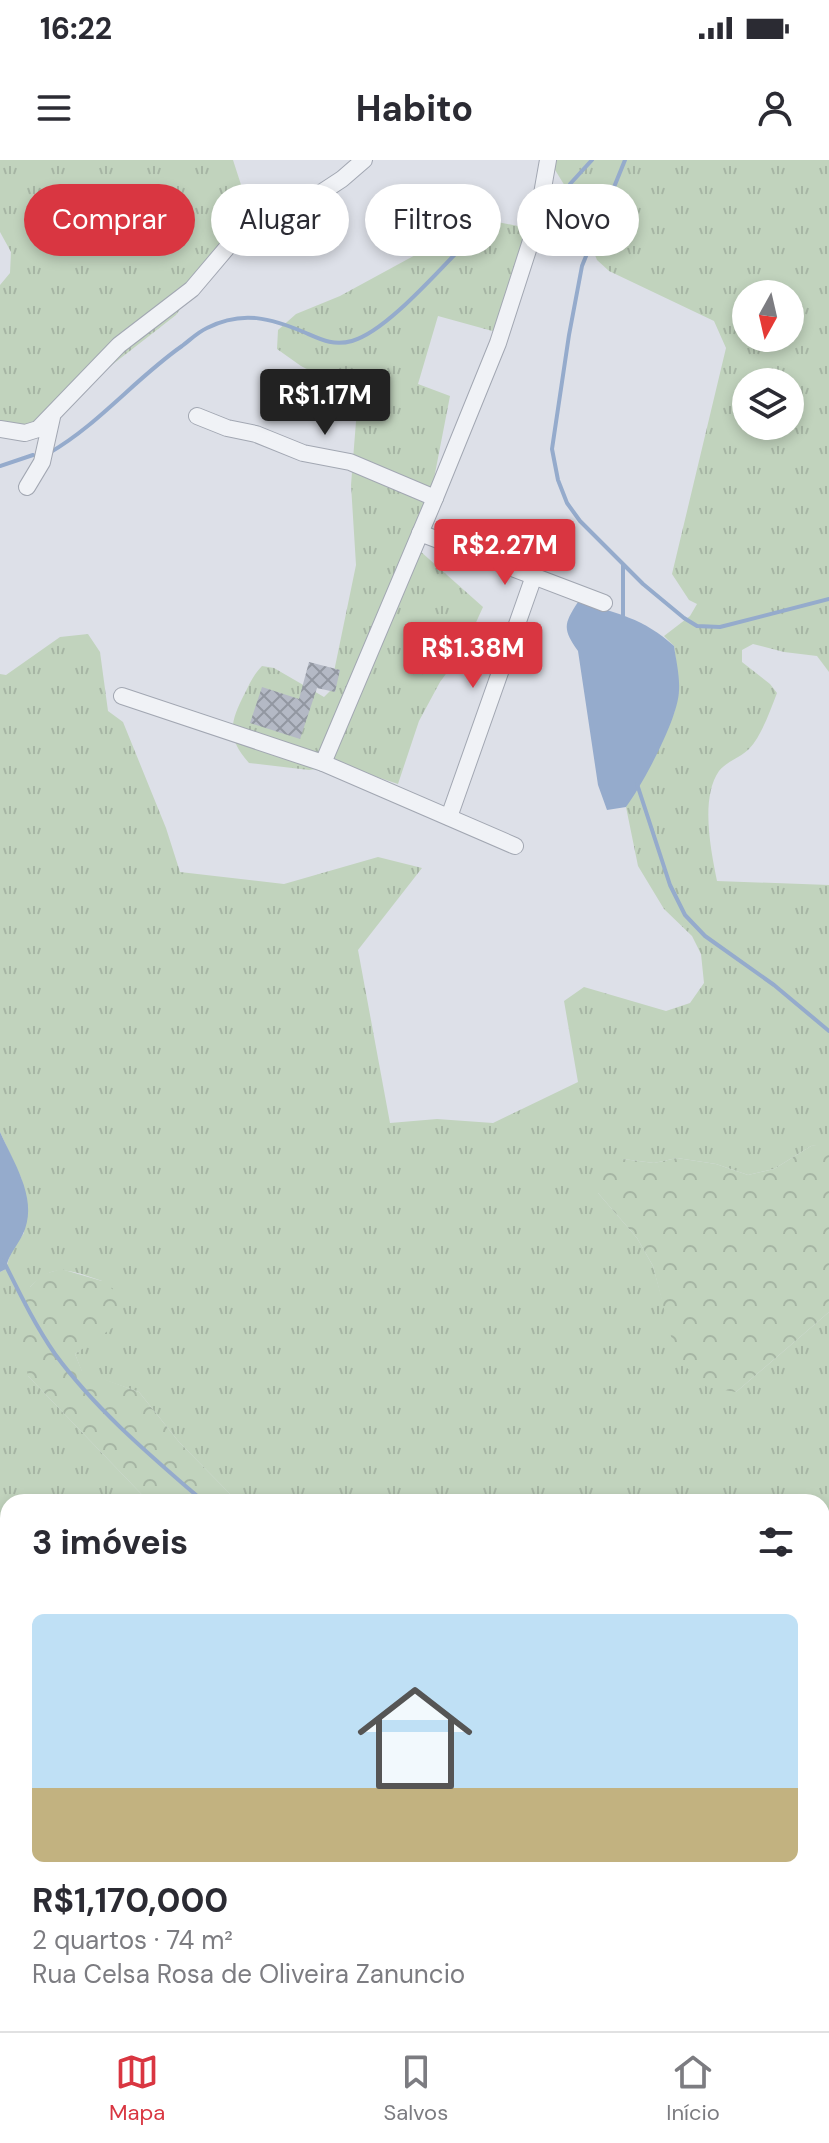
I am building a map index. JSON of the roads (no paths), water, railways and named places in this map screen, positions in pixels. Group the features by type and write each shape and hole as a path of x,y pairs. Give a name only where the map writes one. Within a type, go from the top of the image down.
{"street":[{"path":"0,429 25,433 38,429 119,345 192,289 236,237 251,225 304,204 364,160"},
{"path":"323,763 498,343 537,222 548,160"},
{"path":"197,416 303,453 350,462 435,498"},
{"path":"27,487 42,462 52,417"},
{"path":"420,533 604,603"},
{"path":"449,817 534,576"},
{"path":"122,696 323,763 515,846"}],"water":[{"path":"578,602 641,623 674,646 679,691 673,718 626,807 607,810 598,785 578,651 567,632 567,622"},
{"path":"0,1132 22,1179 28,1217 6,1269 0,1272"}],"waterway":[{"path":"570,184 592,160"},
{"path":"625,160 582,266 569,335 552,449 558,480 567,503 580,521 643,584 697,626 720,627 829,599"},
{"path":"49,453 84,429 165,359 220,322 256,318 281,323 328,342 352,341 366,335 398,311 454,256"},
{"path":"0,466 33,455"},
{"path":"623,565 623,617"},
{"path":"637,784 670,885 685,915 705,936 774,985 829,1031"},
{"path":"0,1260 4,1262 48,1343 71,1375 125,1432 195,1494"}]}
